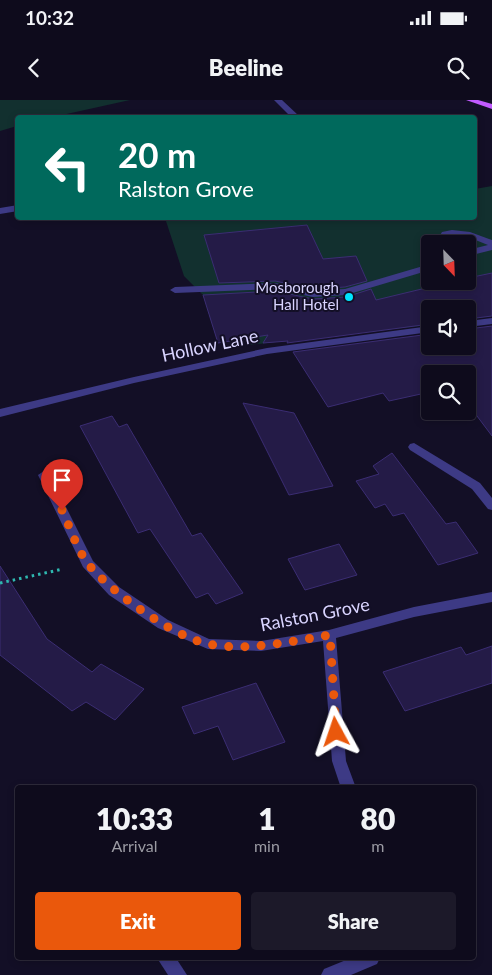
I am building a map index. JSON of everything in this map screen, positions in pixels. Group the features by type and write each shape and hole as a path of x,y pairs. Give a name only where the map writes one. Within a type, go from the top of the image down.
{"main road":[{"path":"470,100 492,107"}],"street":[{"path":"278,100 292,115"},
{"path":"0,211 15,208"},
{"path":"444,235 454,233 475,235"},
{"path":"476,236 492,246"},
{"path":"476,251 492,246"},
{"path":"175,290 275,286 313,294 346,292 421,270"},
{"path":"476,323 492,321"},
{"name":"Hollow Lane","path":"0,413 125,382 267,351 421,330"},
{"path":"414,447 476,486 492,506"},
{"name":"Ralston Grove","path":"44,474 88,564 114,591 163,624 208,644 261,646 330,635 414,612 492,596"},
{"path":"330,635 338,761 348,785"},
{"path":"167,960 178,975"},
{"path":"330,975 366,960"}],"path":[{"path":"0,583 88,564"}],"green space":[{"path":"0,100 130,100 62,115 15,115 15,127 0,131"},
{"path":"492,186 492,316 476,319 476,300 421,300 421,326 249,345 245,339 218,343 203,295 184,276 166,220 477,220 477,189"}],"building":[{"path":"307,225 323,259 356,256 367,281 345,287 313,289 275,281 219,283 204,235"},
{"path":"492,273 492,316 476,318 476,300 421,300 421,325 287,343 288,341 263,343 268,335 218,343 203,295 275,291 313,299 346,297 371,289 376,300 421,289 476,290 476,276"},
{"path":"492,326 492,436 476,415 476,365 421,365 421,394 389,401 383,393 328,407 293,352 421,335 421,355 476,355 476,328"},
{"path":"243,403 294,413 333,486 289,495"},
{"path":"112,416 119,427 127,424 192,536 201,533 243,593 216,604 208,593 196,598 150,529 138,533 80,426"},
{"path":"392,453 446,524 456,522 478,553 438,565 404,513 393,516 385,504 375,508 356,481 379,474 373,466"},
{"path":"339,544 357,575 305,590 288,559"},
{"path":"0,566 47,639 92,672 101,664 144,689 115,720 86,702 72,711 0,655"},
{"path":"492,646 492,683 405,711 383,672 461,647 466,655"},
{"path":"256,683 285,742 233,760 218,726 194,734 182,707"}],"place":[{"name":"Mosborough Hall Hotel","path":"349,297"}],"route":[{"path":"62,510 88,564 114,591 163,624 208,644 261,646 330,635 336,732"}]}
